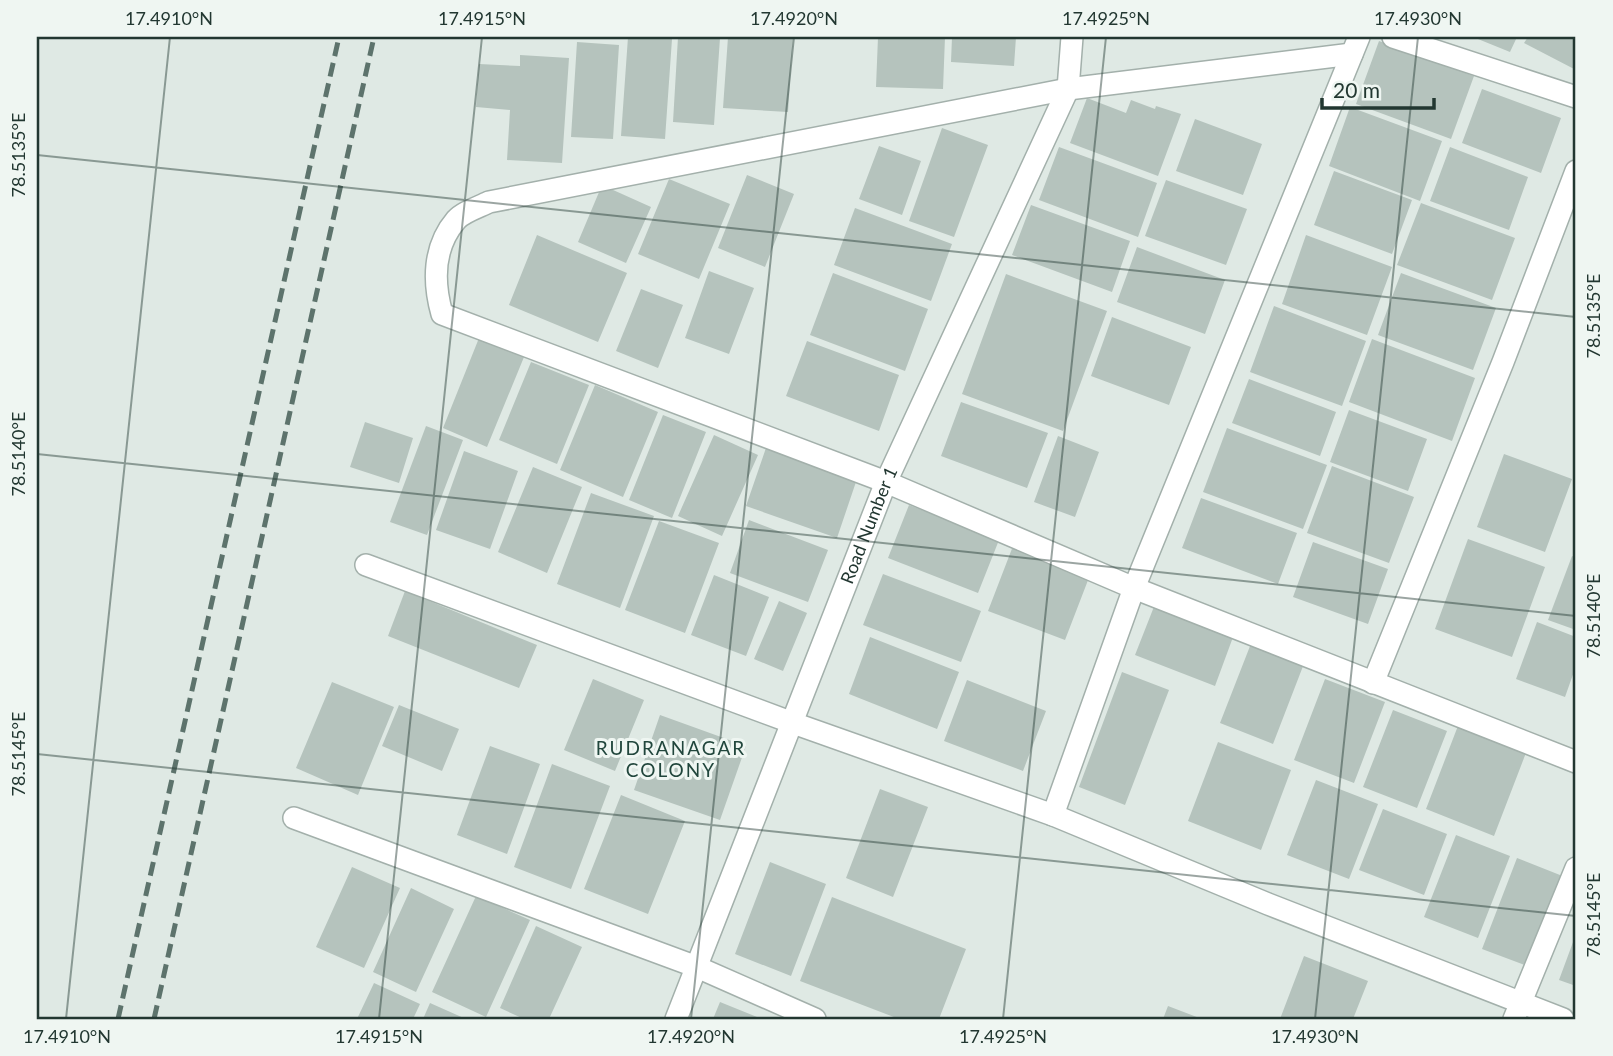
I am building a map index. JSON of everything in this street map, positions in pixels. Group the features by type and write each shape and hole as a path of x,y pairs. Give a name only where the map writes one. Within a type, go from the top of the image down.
{"street":[{"name":"Road Number 1","path":"676,1019 886,482 1068,89 1072,37"},
{"path":"1393,37 1576,97"},
{"path":"1355,45 1068,89 489,202 457,218 443,241 436,268 436,294 442,314 886,482 1134,588 1576,762"},
{"path":"1053,814 1134,588 1355,45"},
{"path":"1373,683 1503,362 1576,171"},
{"path":"366,565 793,723 1053,814 1517,1011 1563,1019"},
{"path":"294,818 697,967 815,1019"},
{"path":"1517,1011 1576,868"}],"building":[{"path":"628,37 672,39 665,139 621,136"},
{"path":"678,37 720,38 714,125 673,122"},
{"path":"728,37 793,37 788,112 723,108"},
{"path":"878,37 945,37 943,89 876,87"},
{"path":"952,37 1016,37 1014,66 951,62"},
{"path":"1473,37 1517,37 1510,52"},
{"path":"1528,37 1576,37 1576,70 1524,43"},
{"path":"1379,41 1474,76 1451,139 1356,104"},
{"path":"577,42 619,45 613,139 571,137"},
{"path":"520,55 569,58 562,163 507,160 510,110 476,107 479,64 520,66"},
{"path":"1482,89 1561,118 1541,173 1462,143"},
{"path":"1087,98 1126,113 1131,100 1155,109 1156,106 1181,114 1158,176 1070,143"},
{"path":"1350,107 1442,141 1420,201 1329,166"},
{"path":"1195,119 1262,144 1243,195 1176,171"},
{"path":"942,128 988,145 954,237 909,221"},
{"path":"879,146 921,161 902,215 859,199"},
{"path":"1059,147 1157,183 1138,237 1039,200"},
{"path":"1450,147 1528,177 1509,230 1430,201"},
{"path":"1334,171 1412,200 1392,254 1314,225"},
{"path":"747,175 794,194 765,267 718,248"},
{"path":"669,179 730,204 699,279 638,254"},
{"path":"1166,180 1247,209 1226,265 1145,236"},
{"path":"602,185 651,207 626,263 578,242"},
{"path":"1421,203 1515,238 1492,300 1397,265"},
{"path":"1031,205 1130,241 1112,292 1012,255"},
{"path":"855,208 952,244 931,301 834,265"},
{"path":"537,235 627,273 598,342 509,305"},
{"path":"1306,235 1392,267 1367,335 1282,304"},
{"path":"1137,247 1225,280 1205,334 1117,302"},
{"path":"709,271 754,288 729,354 685,338"},
{"path":"833,273 928,309 905,371 810,335"},
{"path":"1401,273 1496,308 1473,370 1378,335"},
{"path":"1006,274 1107,311 1063,431 962,394"},
{"path":"641,289 683,305 658,368 616,351"},
{"path":"1274,306 1366,341 1342,406 1250,372"},
{"path":"1112,317 1191,347 1169,405 1091,376"},
{"path":"479,338 524,357 487,447 443,428"},
{"path":"1372,339 1475,378 1452,441 1349,402"},
{"path":"807,341 899,375 879,431 786,396"},
{"path":"531,362 589,385 557,464 499,440"},
{"path":"1249,379 1336,412 1320,456 1232,423"},
{"path":"595,385 658,412 623,497 560,470"},
{"path":"961,402 1048,433 1027,488 941,456"},
{"path":"1349,410 1427,439 1408,491 1330,462"},
{"path":"663,415 706,432 672,518 629,500"},
{"path":"365,422 413,438 399,483 350,467"},
{"path":"426,426 463,440 427,535 390,522"},
{"path":"1227,428 1327,465 1303,529 1203,492"},
{"path":"714,435 758,455 722,536 678,516"},
{"path":"1058,436 1099,452 1075,517 1034,502"},
{"path":"767,445 858,476 837,538 746,506"},
{"path":"464,451 518,471 490,549 436,530"},
{"path":"1504,454 1572,479 1545,552 1477,527"},
{"path":"1332,466 1414,497 1389,563 1307,533"},
{"path":"533,467 582,487 547,573 498,552"},
{"path":"591,493 654,516 620,608 557,584"},
{"path":"1201,498 1297,533 1278,584 1182,548"},
{"path":"909,505 999,540 978,593 888,558"},
{"path":"749,520 828,550 808,602 730,573"},
{"path":"659,521 719,543 685,633 625,610"},
{"path":"1468,539 1545,567 1512,657 1435,629"},
{"path":"1313,542 1388,569 1368,624 1293,597"},
{"path":"1013,546 1090,575 1065,640 988,611"},
{"path":"1572,556 1576,558 1576,630 1548,620"},
{"path":"883,574 981,611 961,662 863,625"},
{"path":"714,575 769,597 746,656 691,635"},
{"path":"405,591 537,645 519,688 388,636"},
{"path":"1157,599 1236,629 1215,686 1135,655"},
{"path":"779,601 807,613 783,671 754,659"},
{"path":"1537,622 1576,637 1576,666 1565,697 1516,679"},
{"path":"870,637 959,672 937,729 849,694"},
{"path":"1252,641 1305,661 1273,744 1220,723"},
{"path":"1122,672 1169,690 1125,805 1079,787"},
{"path":"593,679 644,700 615,771 564,750"},
{"path":"1325,679 1385,702 1354,783 1294,760"},
{"path":"967,680 1046,711 1023,771 944,741"},
{"path":"332,682 394,707 358,795 296,768"},
{"path":"399,705 459,729 442,771 382,746"},
{"path":"1393,710 1447,731 1417,808 1363,787"},
{"path":"660,715 746,746 720,820 634,790"},
{"path":"1461,718 1529,745 1494,836 1426,809"},
{"path":"1218,742 1291,770 1261,850 1188,821"},
{"path":"490,746 540,764 507,854 457,835"},
{"path":"552,764 610,786 571,889 514,867"},
{"path":"1316,780 1378,804 1349,879 1287,855"},
{"path":"880,789 928,807 893,897 846,878"},
{"path":"621,795 685,821 648,914 584,889"},
{"path":"1383,809 1447,834 1424,895 1359,870"},
{"path":"1456,835 1510,856 1478,938 1424,917"},
{"path":"1517,858 1565,877 1530,967 1482,949"},
{"path":"770,862 826,884 791,976 735,954"},
{"path":"352,867 400,888 364,968 316,947"},
{"path":"411,888 454,909 416,992 373,972"},
{"path":"476,896 530,920 486,1017 432,992"},
{"path":"832,897 966,949 939,1019 899,1019 800,981"},
{"path":"536,926 582,947 549,1019 524,1019 500,1008"},
{"path":"1576,934 1576,986 1559,980"},
{"path":"1304,956 1368,981 1353,1019 1280,1019"},
{"path":"374,983 420,1004 413,1019 357,1019"},
{"path":"720,1002 762,1019 713,1019"},
{"path":"430,1003 466,1019 423,1019"},
{"path":"1168,1006 1202,1019 1163,1019"}],"railway":[{"path":"118,1019 339,37"},
{"path":"154,1019 374,37"}],"district":[{"name":"RUDRANAGAR COLONY","path":"671,759"}]}
